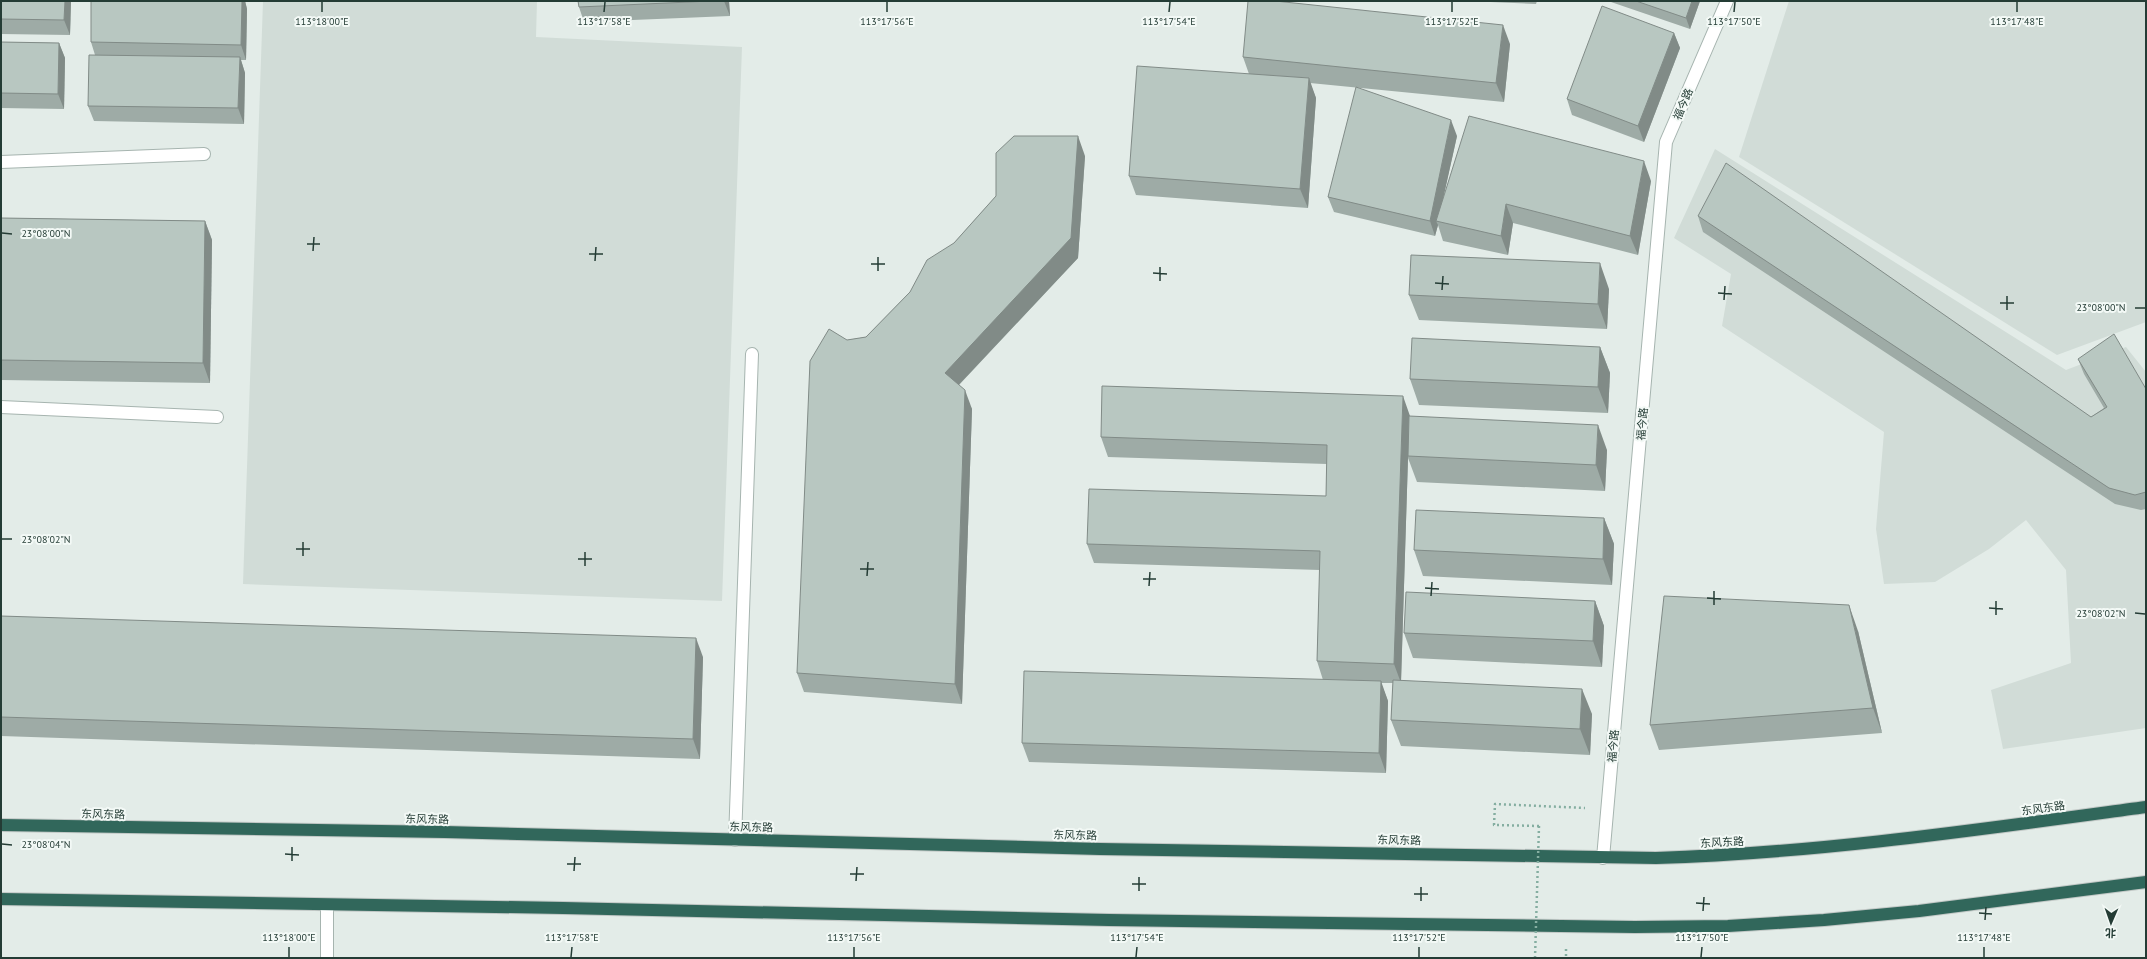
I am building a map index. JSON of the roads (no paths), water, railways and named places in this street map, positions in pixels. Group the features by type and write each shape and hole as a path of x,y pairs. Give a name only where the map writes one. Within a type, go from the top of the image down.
{"highway":[{"name":"东风东路","path":"1,825 444,832 735,840 1603,858 1712,856 1847,845 1940,835 2146,807"},
{"path":"1,899 571,908 1102,920 1635,927 1728,926 1824,920 1919,911 2146,882"}],"street":[{"name":"福今路","path":"1603,858 1666,142 1727,1"},
{"path":"1,162 204,154"},
{"path":"735,840 752,354"},
{"path":"1,407 217,417"},
{"path":"327,905 327,958"}]}
